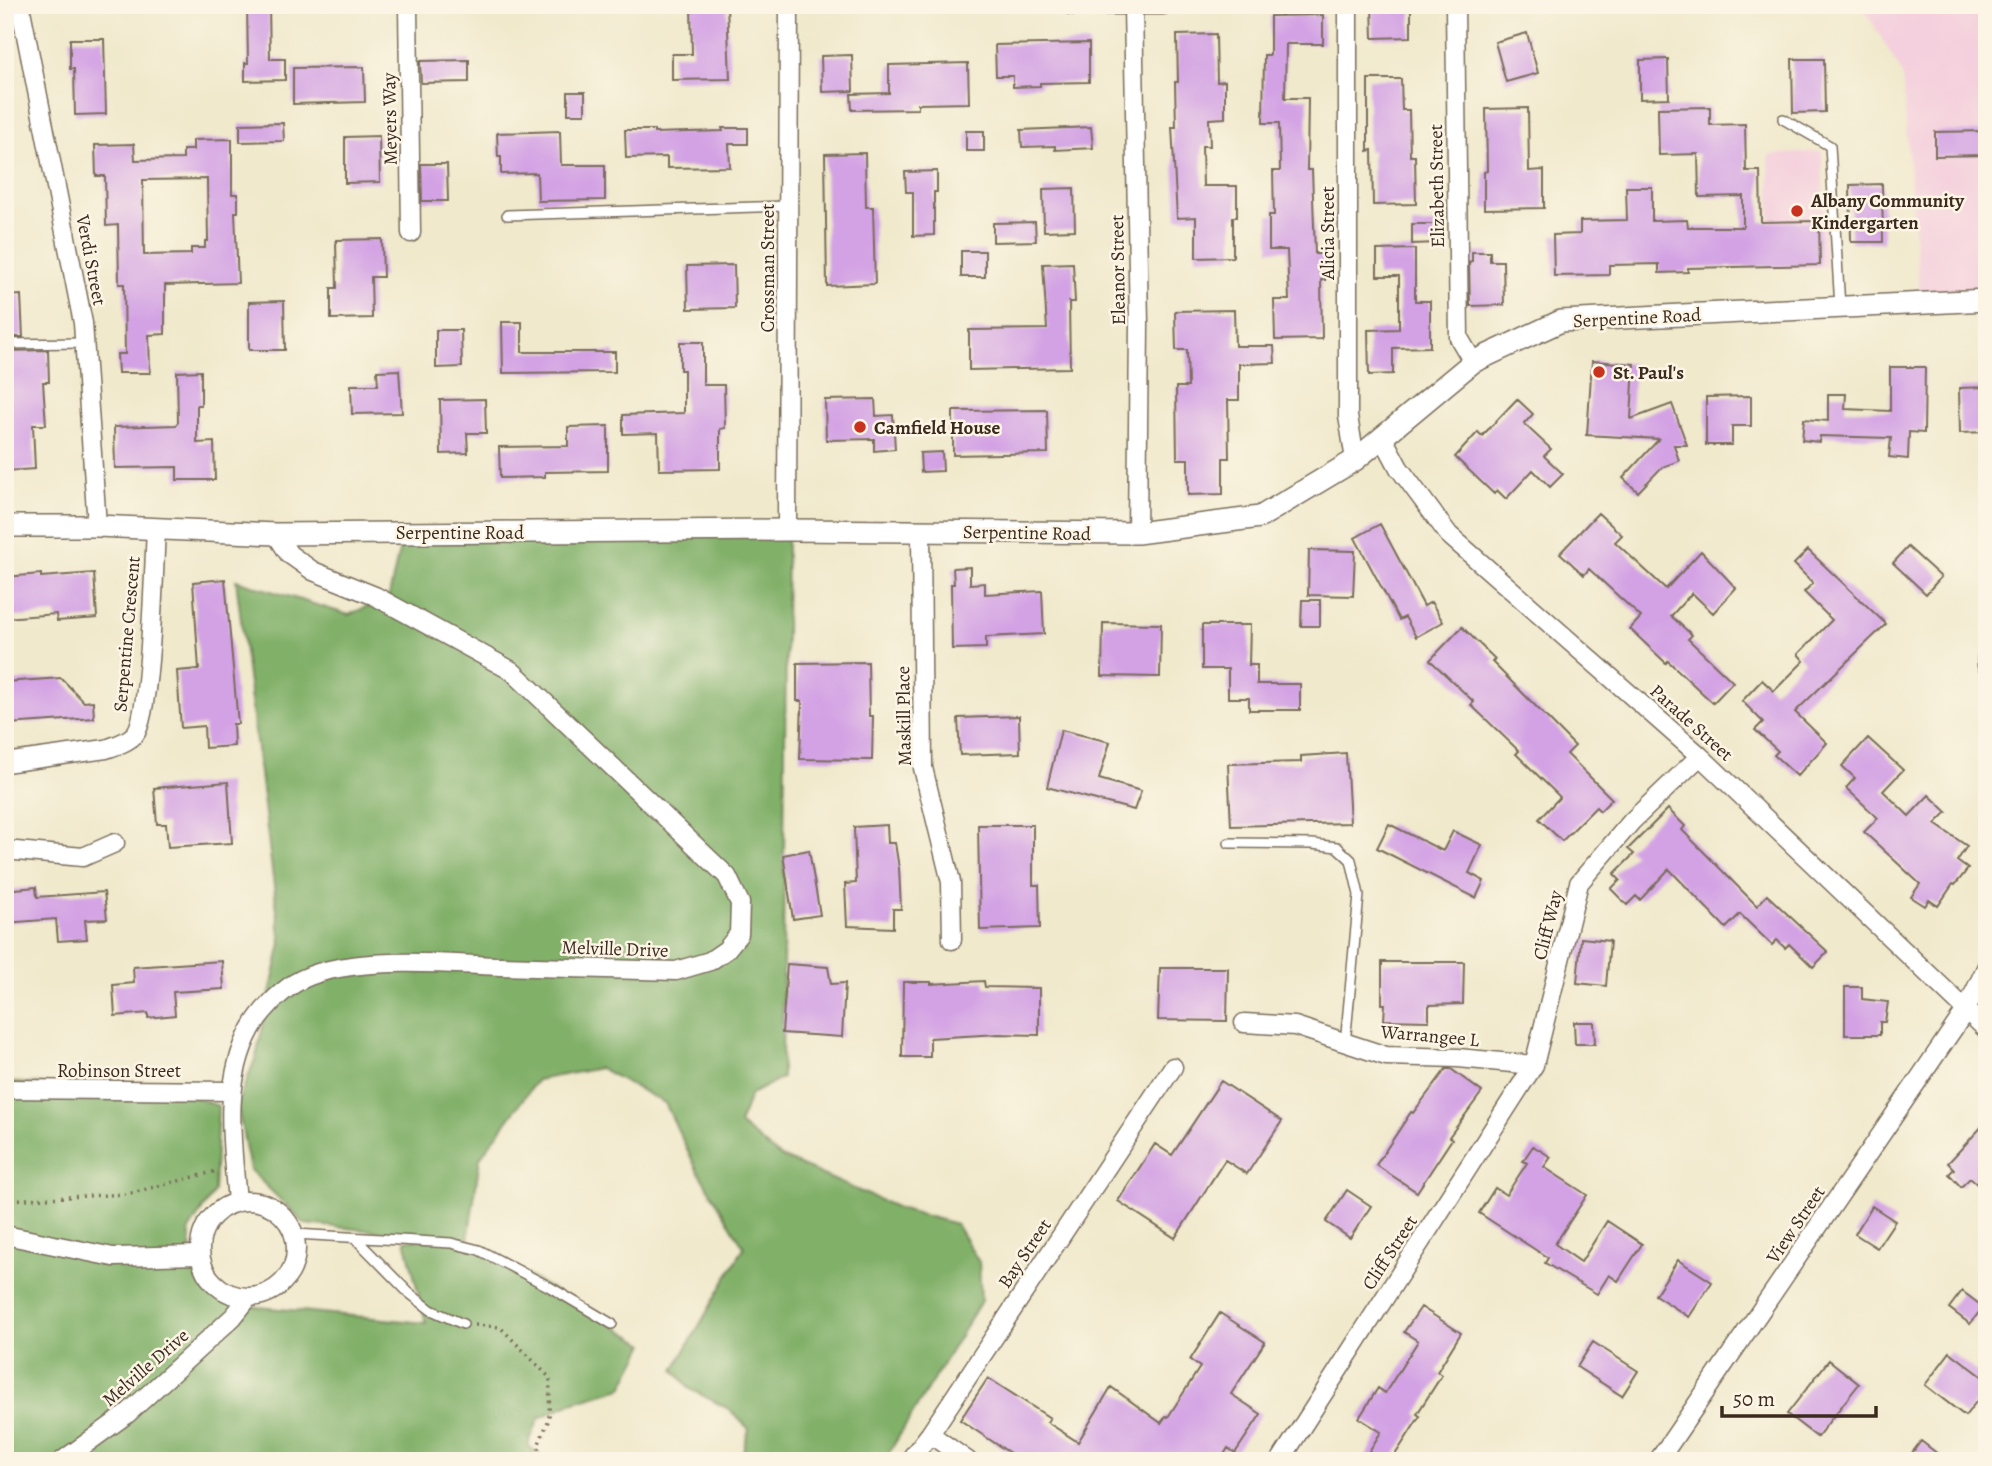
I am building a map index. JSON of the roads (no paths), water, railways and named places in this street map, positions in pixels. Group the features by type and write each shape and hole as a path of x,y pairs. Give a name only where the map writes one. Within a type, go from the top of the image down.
{"street":[{"name":"Verdi Street","path":"20,5 83,323 97,526"},
{"name":"Meyers Way","path":"408,5 411,233"},
{"name":"Crossman Street","path":"787,530 789,5"},
{"path":"1070,5 1163,5"},
{"name":"Alicia Street","path":"1348,5 1348,416 1355,460"},
{"name":"Elizabeth Street","path":"1455,5 1459,338 1472,362"},
{"name":"Eleanor Street","path":"1133,6 1139,324 1137,533"},
{"name":"Serpentine Road","path":"5,526 97,526 276,534 787,530 1137,533 1260,517 1355,460 1472,362 1562,321 1987,300"},
{"name":"Parade Street","path":"1382,436 1399,468 1449,535 1699,756 1987,1030"},
{"name":"Serpentine Crescent","path":"5,763 106,749 119,745 135,734 142,715 151,636 156,529"},
{"name":"Maskill Place","path":"922,531 923,768 951,882 952,940"},
{"name":"Melville Drive","path":"237,1202 230,1109 232,1091 251,1029 272,1003 295,983 322,972 360,965 409,963 676,971 710,961 726,950 739,934 740,903 727,876 512,671 374,596 313,571 289,554 276,534"},
{"path":"1987,657 1987,666"},
{"name":"Cliff Way","path":"1534,1065 1579,883 1632,821 1699,756"},
{"path":"5,850 83,857 115,843"},
{"name":"View Street","path":"1658,1461 1966,1010 1987,966"},
{"name":"Warrangee L","path":"1244,1023 1295,1026 1386,1056 1458,1058 1534,1065"},
{"name":"Cliff Street","path":"1280,1461 1534,1065"},
{"name":"Bay Street","path":"909,1461 930,1434 1173,1067"},
{"name":"Robinson Street","path":"5,1089 232,1091"},
{"path":"257,1201 277,1209 290,1224 297,1246 292,1272 274,1290 249,1297 226,1292 217,1286 209,1277 200,1255 200,1244 208,1222 226,1206 237,1202 257,1201"},
{"path":"5,1235 113,1257 200,1255"},
{"name":"Melville Drive","path":"62,1461 127,1414 233,1317 249,1297"},
{"path":"930,1434 968,1461"}],"lane":[{"path":"1783,119 1830,146 1840,307"},
{"path":"507,215 788,206"},
{"path":"5,344 84,343"},
{"path":"1229,843 1337,847 1350,860 1359,895 1345,1044"},
{"path":"295,1234 450,1243 479,1250 612,1324"},
{"path":"356,1239 408,1292 431,1310 463,1324"}],"place":[{"name":"Albany Community Kindergarten","path":"1797,211"},
{"name":"St. Paul's","path":"1599,372"},
{"name":"Camfield House","path":"860,427"}]}
